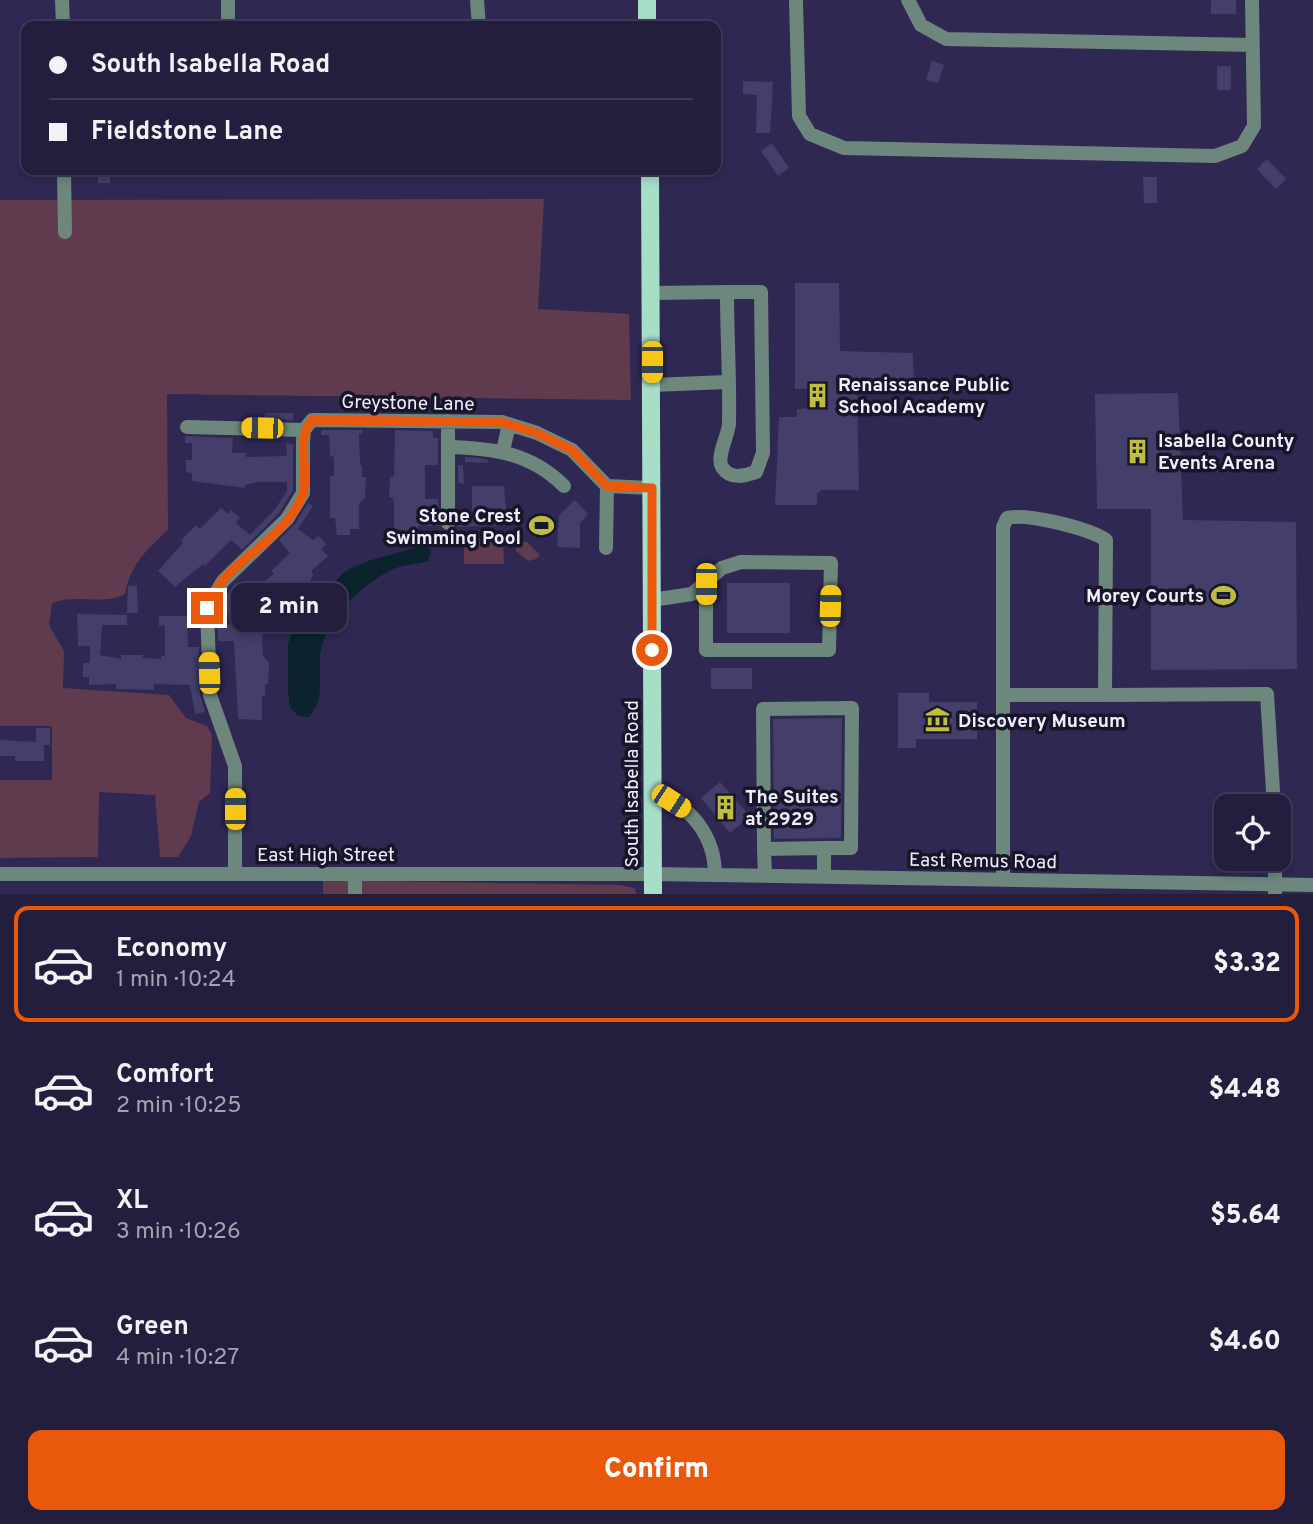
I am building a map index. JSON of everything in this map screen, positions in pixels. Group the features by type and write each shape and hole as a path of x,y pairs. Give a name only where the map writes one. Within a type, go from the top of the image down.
{"main road":[{"path":"647,0 647,21"},
{"name":"South Isabella Road","path":"650,175 653,894"}],"street":[{"path":"62,0 63,21"},
{"path":"228,0 228,21"},
{"path":"477,0 479,21"},
{"path":"796,0 799,116 810,134 844,148 1215,156 1242,146 1254,126 1252,0"},
{"path":"908,0 921,25 946,39 1253,45"},
{"path":"64,175 65,232"},
{"path":"652,293 727,292 761,292 763,453 757,472 743,477 732,475 723,469 720,461 729,426 727,292"},
{"path":"652,385 727,382"},
{"path":"448,421 448,523"},
{"name":"Greystone Lane","path":"187,426 448,421 509,424 572,450 607,486"},
{"path":"503,451 509,424"},
{"path":"234,873 236,766 210,695 207,608 223,581 287,519 303,493 308,425"},
{"path":"448,447 503,451 538,465 564,486"},
{"path":"606,548 607,486 652,488"},
{"path":"1003,880 1003,527 1007,518 1016,516 1044,520 1106,540 1105,695"},
{"path":"652,600 692,594 722,569 741,562 831,563 829,650 706,650 706,584"},
{"path":"1004,695 1268,694 1273,794"},
{"path":"764,849 851,848 852,708 763,709 764,849 765,876"},
{"path":"652,798 671,801 686,810 707,835 715,858 715,875"},
{"path":"824,848 824,877"},
{"path":"1275,871 1275,889"},
{"name":"East High Street","path":"0,874 652,874"},
{"path":"355,874 355,894"},
{"name":"East Remus Road","path":"652,874 1003,880 1275,889 1313,885"}],"shaded area":[{"path":"544,199 538,309 629,314 631,400 167,394 168,530 135,566 125,594 108,599 70,599 52,603 49,625 64,651 63,688 169,695 186,718 207,726 212,735 210,793 199,802 191,836 178,857 160,857 155,795 99,792 98,857 0,858 0,780 52,780 52,726 0,726 0,200"},
{"path":"464,538 503,538 504,564 464,564"},
{"path":"527,542 540,555 536,559 528,561 516,551 516,543"},
{"path":"323,880 620,885 634,888 637,894 323,894"}],"water":[{"name":"Stone Crest Swimming Pool","path":"536,516 545,516 546,536 536,536"},
{"path":"425,545 431,550 428,561 396,568 380,577 356,595 336,617 323,642 320,655 318,702 309,717 298,716 290,707 288,690 288,644 294,627 345,571 368,561"}],"building":[{"path":"1211,0 1236,0 1236,14 1211,14"},
{"path":"932,61 944,65 938,83 926,80"},
{"path":"1217,66 1231,66 1231,90 1217,90"},
{"path":"743,81 773,82 770,133 756,133 757,95 743,94"},
{"path":"772,143 789,168 778,176 761,151"},
{"path":"1267,159 1286,179 1276,189 1257,169"},
{"path":"98,175 110,175 110,183 98,183"},
{"path":"1143,177 1157,177 1157,203 1144,203"},
{"name":"Renaissance Public School Academy","path":"795,283 839,283 840,351 913,353 914,389 857,389 859,490 821,490 817,494 817,505 775,505 779,417 797,417 797,409 814,408 814,388 795,389"},
{"name":"Morey Courts","path":"1178,393 1183,520 1296,522 1297,669 1151,670 1151,509 1097,509 1095,394"},
{"path":"265,413 293,413 293,420 264,419"},
{"path":"321,430 363,430 362,434 359,434 360,465 362,477 366,477 365,498 359,504 359,529 350,529 350,535 337,535 335,518 330,518 330,476 334,476 334,457 330,456 329,435 321,435"},
{"path":"395,430 433,431 433,438 438,438 438,465 425,465 425,499 438,499 439,526 418,526 416,536 404,536 403,530 394,529 394,504 393,498 389,497 390,477 394,476"},
{"path":"185,436 233,438 232,453 246,453 246,457 287,456 286,443 293,444 293,490 279,513 242,550 231,540 205,566 203,564 175,587 158,571 196,525 200,529 221,508 228,514 231,510 240,518 236,523 250,535 276,508 287,491 287,482 257,482 245,485 245,488 192,481 192,473 186,472 186,460 192,460 192,443 185,443"},
{"path":"465,457 488,460 487,463 465,462"},
{"path":"458,465 463,465 464,484 458,483"},
{"path":"472,486 504,486 507,520 504,520 504,525 457,527 458,513 472,513"},
{"path":"575,500 588,514 580,523 580,548 557,547 559,515"},
{"path":"308,503 313,506 298,529 313,540 318,536 326,544 321,549 328,556 311,571 313,574 310,581 296,596 292,594 282,600 266,617 244,597 274,574 271,571 290,553 279,540 295,524"},
{"path":"235,583 238,585 224,625 258,625 253,631 262,632 263,656 269,663 268,684 265,684 265,696 262,696 262,720 238,719 234,641 218,641 217,610"},
{"path":"727,583 790,583 790,633 727,633"},
{"path":"137,585 138,613 127,613 128,586"},
{"path":"77,614 127,615 127,625 102,625 100,655 121,659 121,655 143,655 143,658 161,659 161,656 165,656 165,625 159,626 159,616 187,616 188,647 199,647 200,695 205,712 195,714 190,685 154,684 154,690 116,689 116,684 89,685 89,677 83,677 83,663 90,663 90,646 78,646"},
{"path":"711,668 752,668 752,689 711,689"},
{"name":"Discovery Museum","path":"898,693 929,693 929,702 977,702 977,739 916,739 916,748 898,748"},
{"path":"842,718 841,838 774,839 773,719"},
{"path":"36,728 50,728 50,745 44,745 44,761 15,761 15,756 0,756 0,740 36,742"},
{"name":"The Suites at 2929","path":"720,782 750,816 730,833 701,798"}],"place":[{"name":"Renaissance Public School Academy","path":"818,395"},
{"name":"Isabella County Events Arena","path":"1138,451"},
{"name":"Stone Crest Swimming Pool","path":"541,526"},
{"name":"Morey Courts","path":"1224,595"},
{"name":"Discovery Museum","path":"938,720"},
{"name":"The Suites at 2929","path":"725,807"}],"route":[{"path":"207,608 223,581 287,519 303,493 304,430 312,420 502,422 537,433 572,450 607,486 652,488 652,650"}]}
